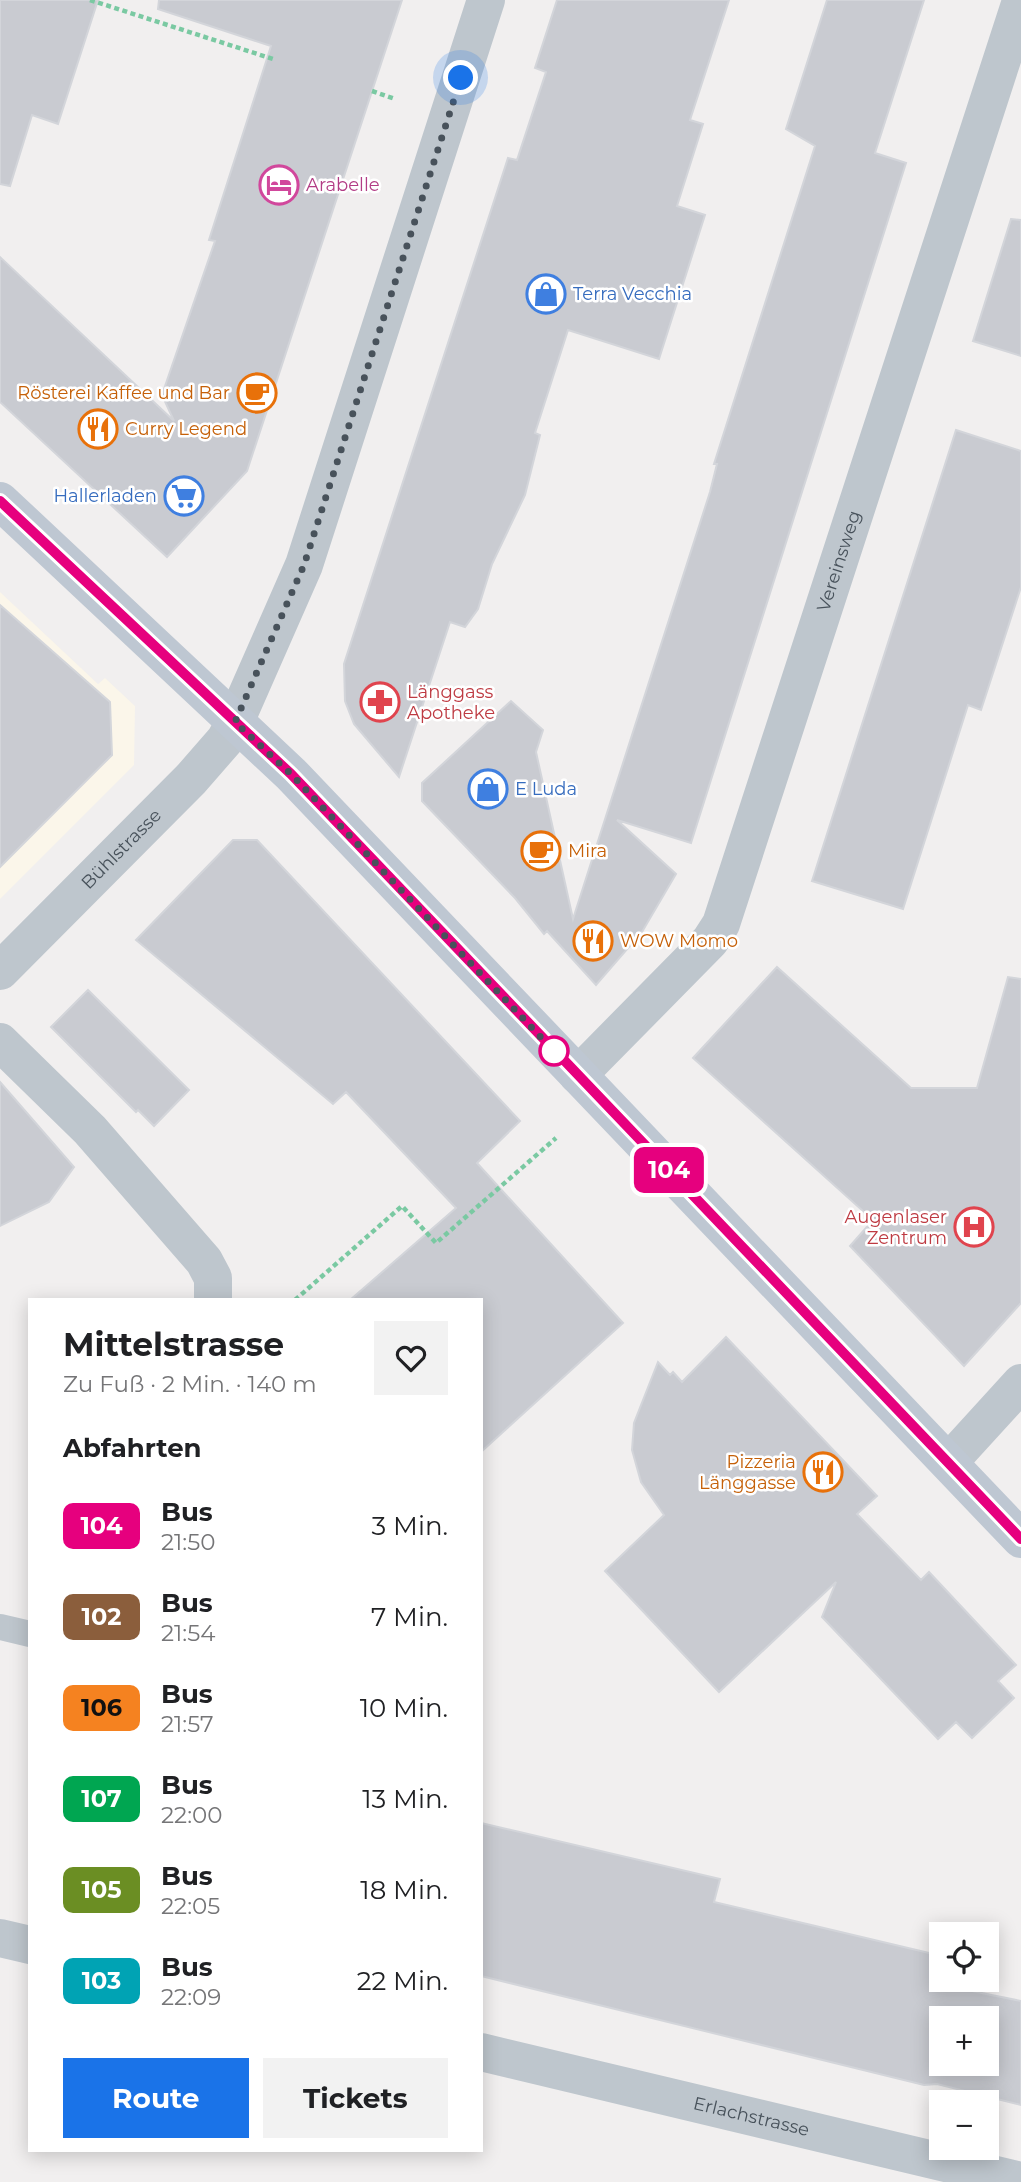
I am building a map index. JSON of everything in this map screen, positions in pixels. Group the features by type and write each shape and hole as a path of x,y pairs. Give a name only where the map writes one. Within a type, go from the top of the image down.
{"main road":[{"path":"0,501 291,774 1021,1539"}],"street":[{"name":"Bühlstrasse","path":"0,971 191,779 225,740 235,722 304,565 486,0"},
{"name":"Vereinsweg","path":"578,1075 710,941 720,924 1021,1"},
{"path":"0,1042 90,1130 204,1261 213,1278 213,1298"},
{"path":"949,1462 1021,1383"},
{"path":"0,1938 28,1945"},
{"name":"Erlachstrasse","path":"483,2052 1021,2181"}],"lane":[{"path":"0,1627 28,1634"}],"path":[{"path":"90,0 272,59"},
{"path":"372,91 395,99"},
{"path":"297,1298 402,1206 436,1243 556,1138"}],"shaded area":[{"path":"0,592 98,684 105,678 135,706 134,765 0,899"}],"building":[{"path":"0,0 98,0 58,124 32,115 10,186 0,184"},
{"path":"159,0 402,0 247,471 167,557 0,402 0,257 174,421 162,395 215,241 209,240 271,46 158,9"},
{"path":"557,0 729,0 690,120 703,124 677,206 705,215 659,359 568,330 535,433 540,435 525,495 492,564 478,609 465,627 450,622 399,777 354,724 345,701 344,664 508,158 517,160 546,72 535,68"},
{"path":"827,0 924,0 875,153 906,163 691,843 617,820 676,874 642,932 596,985 547,931 544,934 515,898 422,801 422,783 511,701 543,730 536,752 573,919 710,492 717,464 714,464 815,146 786,129"},
{"path":"1011,219 1021,220 1021,356 973,341"},
{"path":"956,430 1021,451 1021,587 981,710 968,705 903,909 812,881"},
{"path":"0,605 110,702 112,755 0,867"},
{"path":"233,840 257,840 520,1121 477,1163 623,1323 483,1450 483,1298 352,1298 456,1208 346,1092 333,1104 136,940"},
{"path":"777,967 911,1088 977,1088 1008,977 1021,979 1021,1303 964,1366 850,1246 873,1220 693,1058"},
{"path":"88,990 189,1090 154,1126 138,1110 136,1112 51,1027"},
{"path":"0,1082 74,1167 49,1202 0,1226"},
{"path":"726,1337 877,1496 857,1514 921,1580 929,1572 1016,1665 998,1681 1014,1698 972,1738 956,1722 938,1739 822,1617 836,1582 719,1692 605,1571 664,1515 641,1482 632,1450 634,1423 658,1362 670,1375 673,1372 682,1382"},
{"path":"483,1823 720,1879 714,1902 929,1953 929,1992 977,1992 1021,2001 1021,2105 999,2100 999,2090 961,2090 937,2084 924,2085 483,1976"}],"bus line":[{"name":"104","path":"0,501 291,774 1021,1539"}],"place":[{"name":"Arabelle","path":"279,185"},
{"name":"Terra Vecchia","path":"546,294"},
{"name":"Rösterei Kaffee und Bar","path":"257,393"},
{"name":"Curry Legend","path":"98,429"},
{"name":"Hallerladen","path":"184,496"},
{"name":"Länggass Apotheke","path":"380,702"},
{"name":"E Luda","path":"488,789"},
{"name":"Mira","path":"541,851"},
{"name":"WOW Momo","path":"593,941"},
{"name":"Augenlaser Zentrum","path":"974,1227"},
{"name":"Pizzeria Länggasse","path":"823,1472"}],"route":[{"path":"461,78 304,565 235,722 291,774 554,1051"}]}
